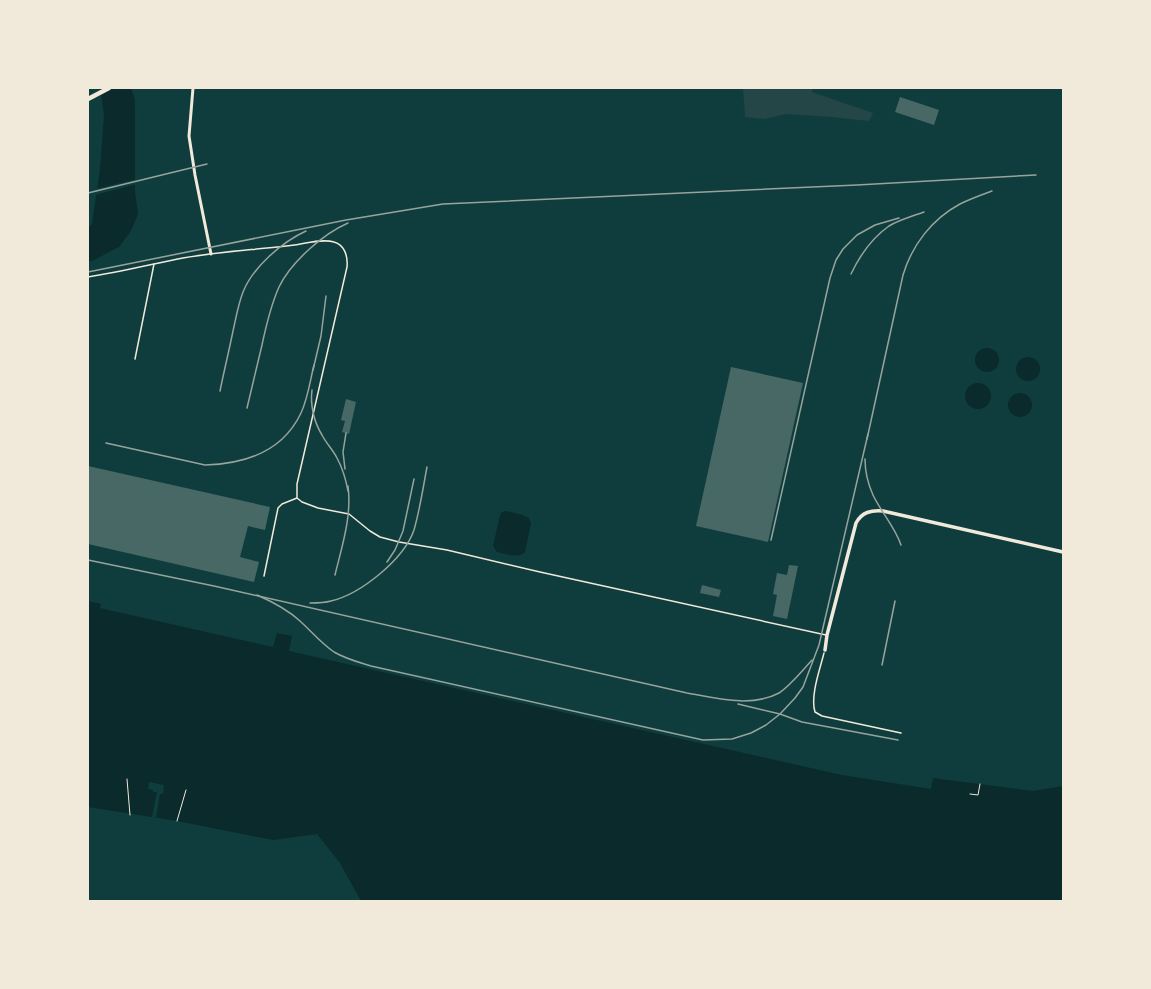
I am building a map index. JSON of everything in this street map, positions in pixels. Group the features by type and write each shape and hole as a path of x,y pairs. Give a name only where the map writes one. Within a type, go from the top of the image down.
{"main road":[{"path":"88,98 109,88"}],"street":[{"path":"193,88 189,136 195,175 211,254"},
{"path":"825,651 827,635 856,523 866,512 889,512 1063,552"}],"lane":[{"path":"88,278 184,258 211,254 297,245 318,241 328,241 340,244 348,259 347,266 297,484 297,498"},
{"path":"135,359 154,264"},
{"path":"264,576 278,508 282,504 297,498"},
{"path":"297,498 302,502 318,508 349,514 380,537 399,542 447,550 827,635"},
{"path":"825,651 813,697 815,712 822,716 901,733"}],"path":[{"path":"126,779 130,815"},
{"path":"970,794 978,795 980,784"},
{"path":"177,821 186,790"}],"shaded area":[{"path":"100,88 131,88 135,100 135,192 138,214 131,231 119,247 92,261 88,261 88,228 92,224 100,169 104,115"},
{"path":"743,88 812,88 812,92 873,113 869,121 786,114 765,119 745,117"},
{"path":"987,348 996,351 999,360 996,369 987,372 978,369 975,360 978,351"},
{"path":"1028,357 1033,358 1039,364 1039,374 1033,380 1028,381 1023,380 1017,374 1016,369 1017,364 1023,358"},
{"path":"978,383 987,387 991,396 987,405 978,409 969,405 965,396 969,387"},
{"path":"1020,393 1029,396 1032,405 1029,414 1020,417 1011,414 1008,405 1011,396"},
{"path":"506,511 523,515 529,518 531,523 525,552 516,556 497,552 493,546 500,515 502,512"},
{"path":"88,601 101,604 100,608 273,647 277,633 292,636 289,651 842,775 931,789 933,778 1033,791 1063,786 1063,901 361,901 340,863 317,834 273,840 177,821 88,807"}],"pier":[{"path":"137,179 137,184 95,195 95,189"},
{"path":"149,782 164,785 163,794 160,794 156,817 152,817 157,792 153,792 153,790 148,789"}],"building":[{"path":"900,97 939,110 934,125 895,112"},
{"path":"731,367 803,383 768,542 696,526"},
{"path":"346,399 356,402 349,434 342,432 345,421 341,420"},
{"path":"88,466 270,507 265,530 248,526 240,557 259,562 254,582 88,544"},
{"path":"789,565 798,566 787,619 773,616 777,595 773,594 777,573 787,575"},
{"path":"702,585 721,590 719,597 700,593"}],"railway":[{"path":"88,193 207,164"},
{"path":"88,272 346,220 443,204 857,185 1036,175"},
{"path":"867,439 903,275 912,253 924,234 950,210 960,204 992,191"},
{"path":"851,274 858,260 877,236 889,226 924,212"},
{"path":"771,540 830,278 836,260 843,249 857,235 875,225 899,218"},
{"path":"247,408 267,323 279,287 291,268 318,241 348,223"},
{"path":"220,391 238,307 243,292 254,273 269,256 287,242 306,231"},
{"path":"313,370 321,336 326,296"},
{"path":"106,443 205,465 234,462 248,458 273,446 284,437 293,426 301,413 309,389 314,365"},
{"path":"312,390 312,407 317,425 339,462 344,474 348,491"},
{"path":"345,469 343,452 346,433"},
{"path":"257,595 285,609 334,652 361,663 703,740 732,739 751,733 766,725 780,714 803,687 819,645 868,434"},
{"path":"865,459 866,473 871,491 901,545"},
{"path":"310,603 323,603 331,601 355,591 380,574 401,552 409,541 414,530 427,467"},
{"path":"387,562 395,550 403,531 414,479"},
{"path":"335,575 349,508 348,486"},
{"path":"88,560 214,586 687,693 721,699 745,701 768,698 783,690 812,660"},
{"path":"882,665 895,601"},
{"path":"738,704 780,714 802,722 898,740"}]}
